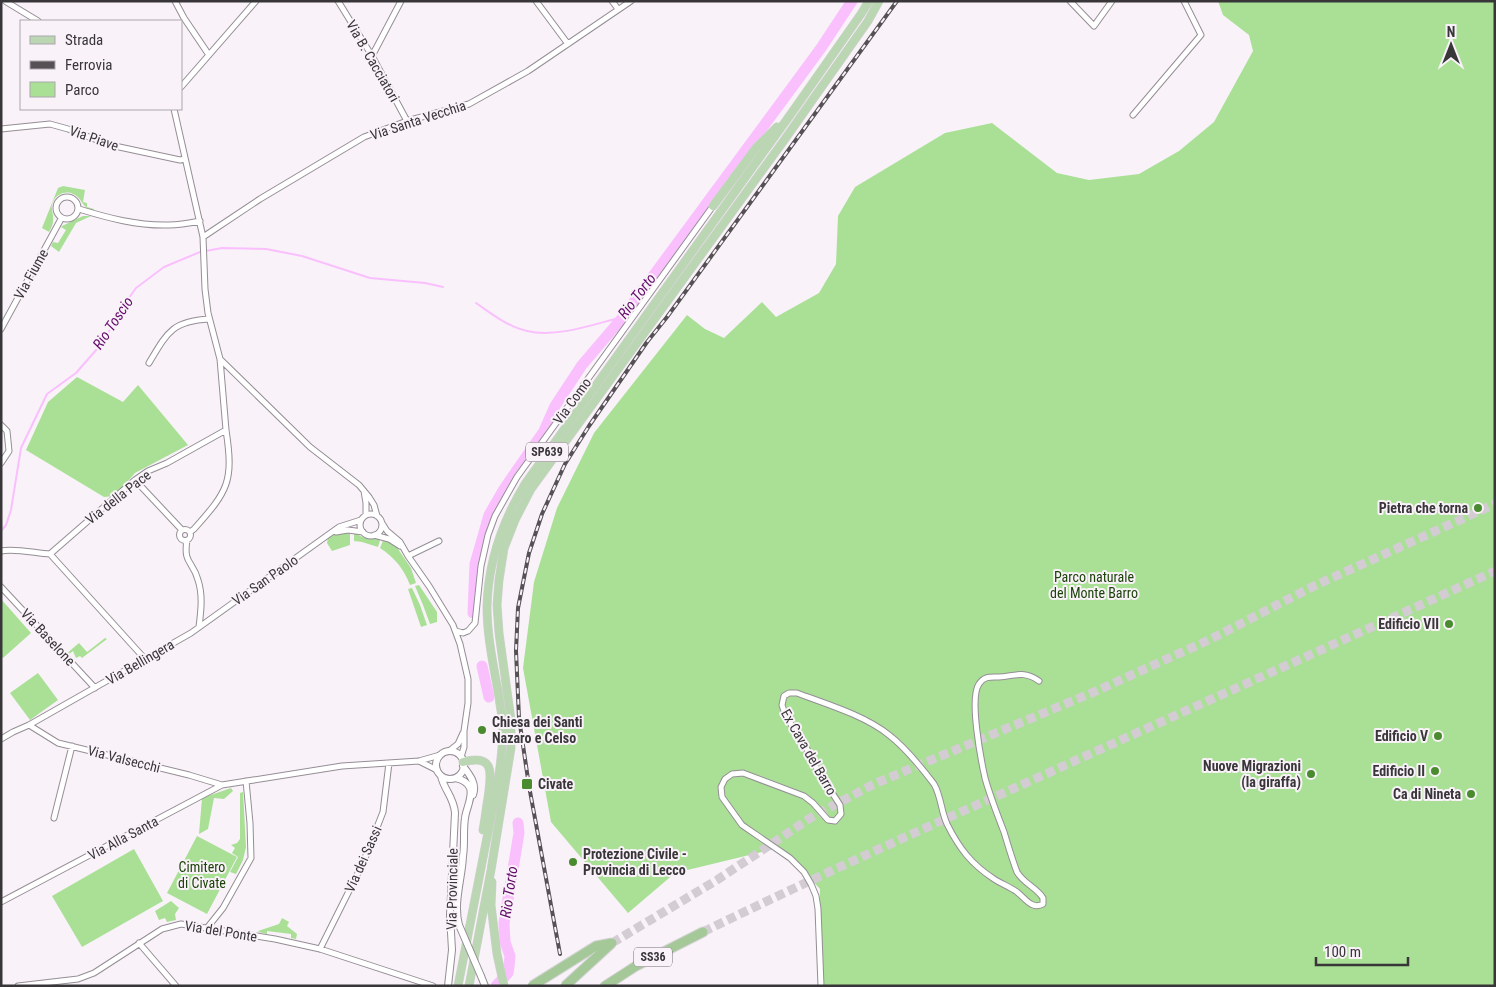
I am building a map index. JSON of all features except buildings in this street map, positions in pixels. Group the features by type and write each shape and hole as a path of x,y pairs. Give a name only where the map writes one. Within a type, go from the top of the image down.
{"highway":[{"name":"SS36","path":"605,986 636,966 703,932"},
{"path":"532,986 596,946 612,943 565,986"},
{"name":"SS36","path":"612,986 636,966"}],"main road":[{"name":"SP639","path":"458,986 498,781 502,748 503,722 489,636 487,608 489,581 496,544 512,505 524,484 793,111 861,14 868,1"},
{"name":"SP639","path":"469,986 491,870 511,748 511,720 497,605 504,548 514,520 531,489 785,139 868,22 879,1"},
{"path":"713,206 756,148 793,111"},
{"path":"462,762 473,759 481,760 488,766 490,773 478,878"},
{"path":"491,870 493,883 491,905 500,970 504,984"}],"street":[{"path":"5,1 36,20"},
{"path":"175,1 209,55"},
{"path":"182,86 256,1"},
{"name":"Via B. Cacciatori","path":"338,1 372,56 407,121"},
{"path":"372,56 401,1"},
{"path":"536,1 568,44"},
{"path":"612,1 618,9"},
{"name":"Via Santa Vecchia","path":"203,237 260,199 364,137 407,121 469,104 528,72 631,1"},
{"path":"1070,1 1094,26 1112,1"},
{"path":"1134,116 1201,35 1184,1"},
{"path":"174,110 203,237 204,289 209,319 220,358 230,458 228,478 216,504 190,532 187,540 186,554 198,578 201,592 199,627"},
{"name":"Via Piave","path":"1,129 50,124 110,145 180,160 186,159"},
{"path":"67,197 75,200 78,209 75,217 62,219 58,216 56,204 62,198 67,197"},
{"name":"Via Como","path":"456,631 463,633 468,631 475,623 481,566 488,535 495,516 516,477 713,206"},
{"path":"78,209 137,224 169,225 200,222"},
{"name":"Via Fiume","path":"1,329 62,219"},
{"path":"149,362 169,332 180,324 193,320 209,319"},
{"path":"220,358 310,447 359,485 374,505 377,516 387,531 400,542 456,631 468,684 468,703 461,774 453,778"},
{"path":"1,425 7,431 9,451 1,463"},
{"name":"Via della Pace","path":"50,554 135,480 148,471 167,463 226,430"},
{"path":"135,480 182,530 190,532"},
{"path":"364,491 366,503 360,526 363,532 368,535 389,539 404,549"},
{"path":"363,518 372,514 377,516"},
{"name":"Via San Paolo","path":"199,627 339,527 363,518"},
{"path":"374,535 379,532 382,523"},
{"path":"182,530 180,537 183,540 187,540"},
{"name":"Via San Paolo","path":"330,534 340,530 363,532"},
{"path":"408,556 439,541"},
{"path":"1,551 10,549 28,553 50,554 145,659"},
{"name":"Via Baselone","path":"1,587 95,688"},
{"name":"Via Bellingera","path":"1,740 199,627"},
{"name":"Ex Cava del Barro","path":"821,986 818,909 816,896 811,884 800,867 790,858 742,825 721,795 721,787 725,779 732,774 743,773 804,796 828,820 835,821 840,817 841,809 839,803 785,714 782,705 784,696 791,692 799,694 856,716 888,734 900,744 934,784 946,823 963,852 994,879 1037,907 1043,904 1043,898 1017,872 988,785 981,753 975,702 976,688 986,677 1020,674 1039,681"},
{"name":"Via Valsecchi","path":"29,725 58,743 189,775 222,785"},
{"path":"222,785 342,766 419,761 449,751 458,744 464,731"},
{"path":"54,818 72,746"},
{"path":"449,751 455,752 472,779 474,794 469,803"},
{"path":"439,773 436,762 440,755"},
{"path":"419,761 446,778 464,780 469,786 471,793 465,820 464,856 457,915 459,925 485,986"},
{"name":"Via dei Sassi","path":"320,949 363,863 383,812 389,763"},
{"name":"Via Provinciale","path":"439,773 443,784 453,800 456,813 450,915 452,950 448,986"},
{"name":"Via Provinciale","path":"449,793 453,778"},
{"path":"207,928 223,908 250,858 250,823 246,781"},
{"name":"Via Alla Santa","path":"1,902 222,785"},
{"name":"Via del Ponte","path":"18,986 78,979 94,973 162,928 181,924 275,939 320,949 433,986"},
{"path":"139,943 176,986"}],"green space":[{"name":"Parco naturale del Monte Barro","path":"1218,1 1495,1 1495,986 824,986 819,937 820,889 792,859 778,848 675,873 628,913 551,822 523,668 534,582 557,508 594,433 687,315 705,329 724,338 762,302 776,317 819,293 836,264 838,216 855,187 945,133 992,123 1057,173 1089,180 1139,174 1179,151 1214,122 1253,51 1249,35 1223,15"},
{"path":"63,186 85,190 83,202 87,203 87,207 94,209 94,211 86,207 73,194 60,194 53,201 53,222 49,232 42,228 58,188"},
{"path":"83,216 91,216 76,223 59,252 51,246 53,242 58,243 66,230 62,226"},
{"path":"77,377 123,402 138,385 188,445 135,473 115,496 104,497 26,450 48,402"},
{"path":"341,532 350,532 350,545 332,551 327,543 328,537"},
{"path":"354,533 365,538 381,537 378,547 354,541"},
{"path":"384,538 396,546 411,568 416,583 410,585 398,564 380,548"},
{"path":"419,585 437,612 437,622 430,624 415,586"},
{"path":"412,588 427,625 421,627 408,589"},
{"path":"1,599 31,633 3,658 1,656"},
{"path":"105,638 107,639 82,658 80,656 76,658 73,651 68,655 66,654 79,643 87,652"},
{"path":"38,673 58,700 44,710 24,683"},
{"path":"24,683 44,710 30,720 10,693"},
{"path":"231,788 233,791 224,799 214,798 208,829 199,834 202,798"},
{"path":"243,792 246,847 243,860 236,874 230,872 238,857 232,853 235,848 231,845 237,843 240,839 240,793"},
{"name":"Cimitero di Civate","path":"197,836 237,857 207,914 167,893"},
{"path":"134,849 163,901 82,947 52,896"},
{"path":"171,901 179,908 175,914 176,920 167,922 165,918 159,920 155,911"},
{"path":"282,918 289,922 287,926 297,934 296,939 291,938 291,934 267,931 267,934 258,931 279,924"}],"waterway":[{"name":"Rio Torto","path":"473,613 475,564 489,515 504,489 544,431 555,406 582,365 623,317 821,48 852,1"},
{"name":"Rio Toscio","path":"1,531 6,525 11,510 21,448 47,394 76,373 104,341 119,312 136,288 164,267 200,252 222,248 266,249 302,256 370,278 425,283 443,287"},
{"name":"Rio Toscio","path":"476,303 500,320 520,329 539,333 575,329 623,317"},
{"name":"Rio Torto","path":"482,666 489,697"},
{"name":"Rio Torto","path":"496,986 508,973 509,967 510,956 505,942 504,923 519,833 518,823"}],"tunnel":[{"path":"612,943 717,880 812,817 874,784 1094,692 1211,639 1314,586 1495,504"},
{"path":"703,932 869,854 1495,571"}],"railway":[{"path":"560,954 529,786 519,718 516,651 518,608 529,553 542,514 565,464 647,342 897,1"}],"place":[{"name":"Pietra che torna","path":"1478,508"},
{"name":"Edificio VII","path":"1449,624"},
{"name":"Chiesa dei Santi Nazaro e Celso","path":"482,730"},
{"name":"Edificio V","path":"1438,736"},
{"name":"Edificio II","path":"1435,771"},
{"name":"Nuove Migrazioni (la giraffa)","path":"1311,774"},
{"name":"Civate","path":"527,784"},
{"name":"Ca di Nineta","path":"1471,794"},
{"name":"Protezione Civile - Provincia di Lecco","path":"573,862"}]}
